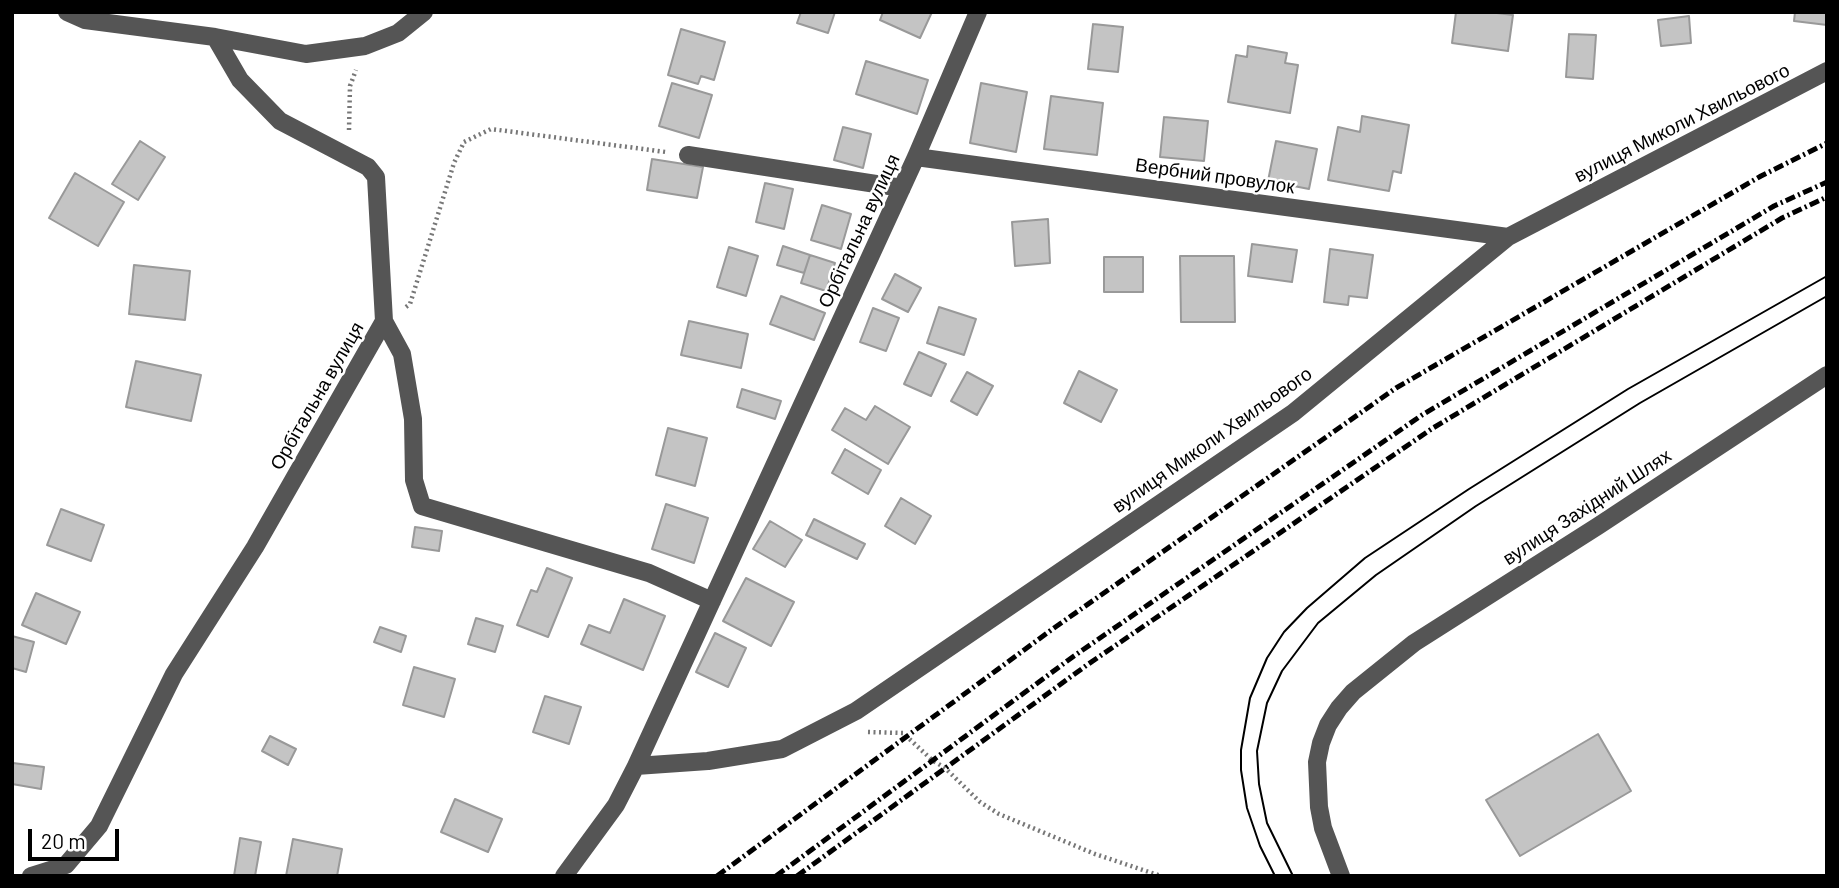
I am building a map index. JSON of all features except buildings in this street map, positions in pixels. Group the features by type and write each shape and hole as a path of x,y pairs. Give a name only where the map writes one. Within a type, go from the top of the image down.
{"street":[{"path":"67,12 85,20 215,37 306,54 365,46 398,33 424,12"},
{"name":"Орбітальна вулиця","path":"564,876 616,805 636,766 902,188 978,12"},
{"name":"Орбітальна вулиця","path":"31,876 69,870 99,827 174,674 255,547 384,321 376,177 368,167 280,121 240,80 215,37"},
{"name":"вулиця Миколи Хвильового","path":"636,766 708,761 782,748 856,711 1293,412 1508,237 1827,71"},
{"path":"688,155 902,188"},
{"name":"Вербний провулок","path":"916,157 1508,237"},
{"path":"384,321 402,354 413,419 414,480 422,506 649,573 712,601"},
{"name":"вулиця Західний Шлях","path":"1341,876 1323,828 1317,762 1328,725 1339,708 1371,676 1414,643 1827,375"}],"path":[{"path":"355,161 348,124 350,86 365,46"},
{"path":"384,321 410,304 454,163 464,142 491,129 688,155"},
{"path":"863,732 903,733 980,802 999,814 1095,854 1161,876"}],"tram line":[{"path":"1275,876 1260,846 1247,808 1241,750 1250,698 1267,658 1284,632 1307,608 1365,558 1469,489 1628,389 1827,276"},
{"path":"1293,876 1267,823 1259,784 1257,751 1267,703 1282,671 1318,623 1376,575 1476,506 1640,403 1827,296"}],"railway":[{"path":"717,876 1054,628 1396,388 1761,176 1827,143"},
{"path":"776,876 1074,656 1422,415 1774,206 1827,182"},
{"path":"797,876 1087,665 1433,428 1782,218 1827,197"}]}
